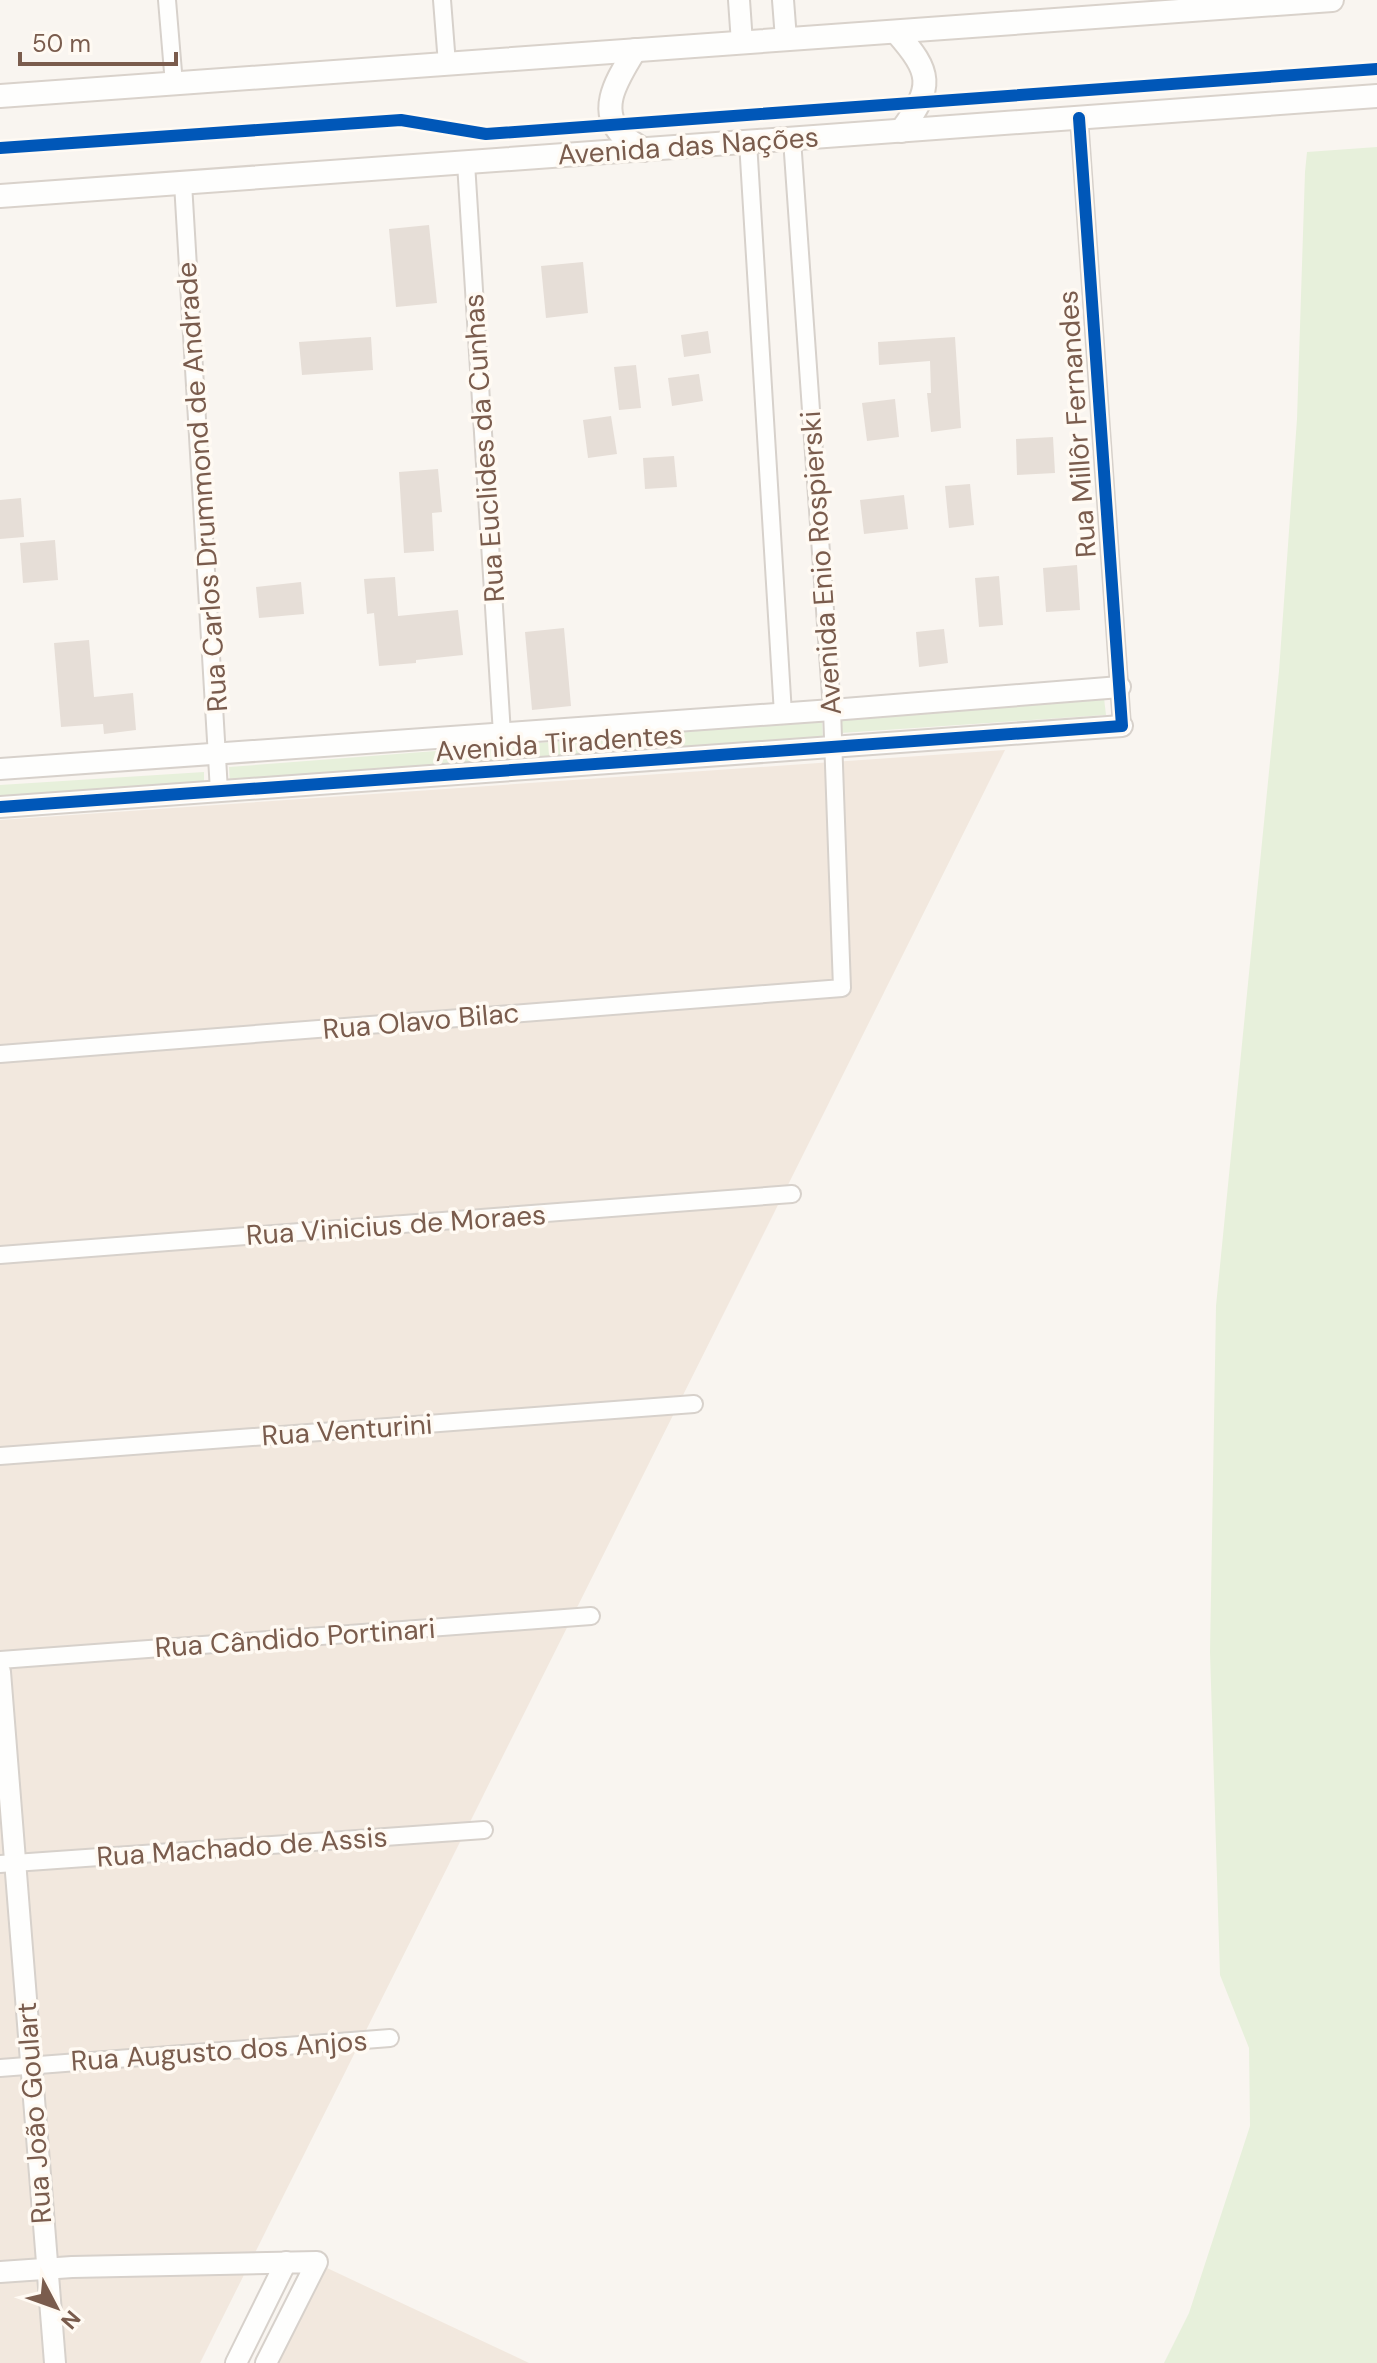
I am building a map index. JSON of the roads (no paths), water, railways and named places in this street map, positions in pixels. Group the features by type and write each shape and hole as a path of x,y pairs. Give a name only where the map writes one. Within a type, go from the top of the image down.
{"main road":[{"path":"0,96 896,32 1128,7 1332,0"},
{"path":"896,32 921,65 925,77 924,94 901,131"},
{"path":"635,50 613,91 611,117 623,136 644,150"},
{"name":"Avenida das Nações","path":"0,196 1377,96"}],"street":[{"path":"167,0 174,84"},
{"path":"442,0 447,64"},
{"path":"739,0 742,43"},
{"path":"783,0 786,39"},
{"name":"Rua Millôr Fernandes","path":"1079,118 1122,726"},
{"name":"Avenida Enio Rospierski","path":"792,139 832,710 842,988"},
{"name":"Avenida Enio Rospierski","path":"748,142 783,714"},
{"name":"Rua Euclides da Cunhas","path":"466,163 502,734"},
{"name":"Rua Carlos Drummond de Andrade","path":"183,183 219,791"},
{"name":"Avenida Tiradentes","path":"0,769 1120,687"},
{"name":"Avenida Tiradentes","path":"0,807 1122,726"},
{"name":"Rua Olavo Bilac","path":"0,1054 842,988"},
{"name":"Rua Vinicius de Moraes","path":"0,1255 792,1194"},
{"name":"Rua Venturini","path":"0,1456 694,1404"},
{"name":"Rua Cândido Portinari","path":"0,1660 591,1616"},
{"name":"Rua João Goulart","path":"0,1672 7,1863 31,2066 55,2363"},
{"name":"Rua Machado de Assis","path":"7,1863 484,1830"},
{"name":"Rua Augusto dos Anjos","path":"0,2068 390,2038"},
{"path":"236,2363 286,2262"},
{"path":"0,2272 317,2262 266,2363"}]}
